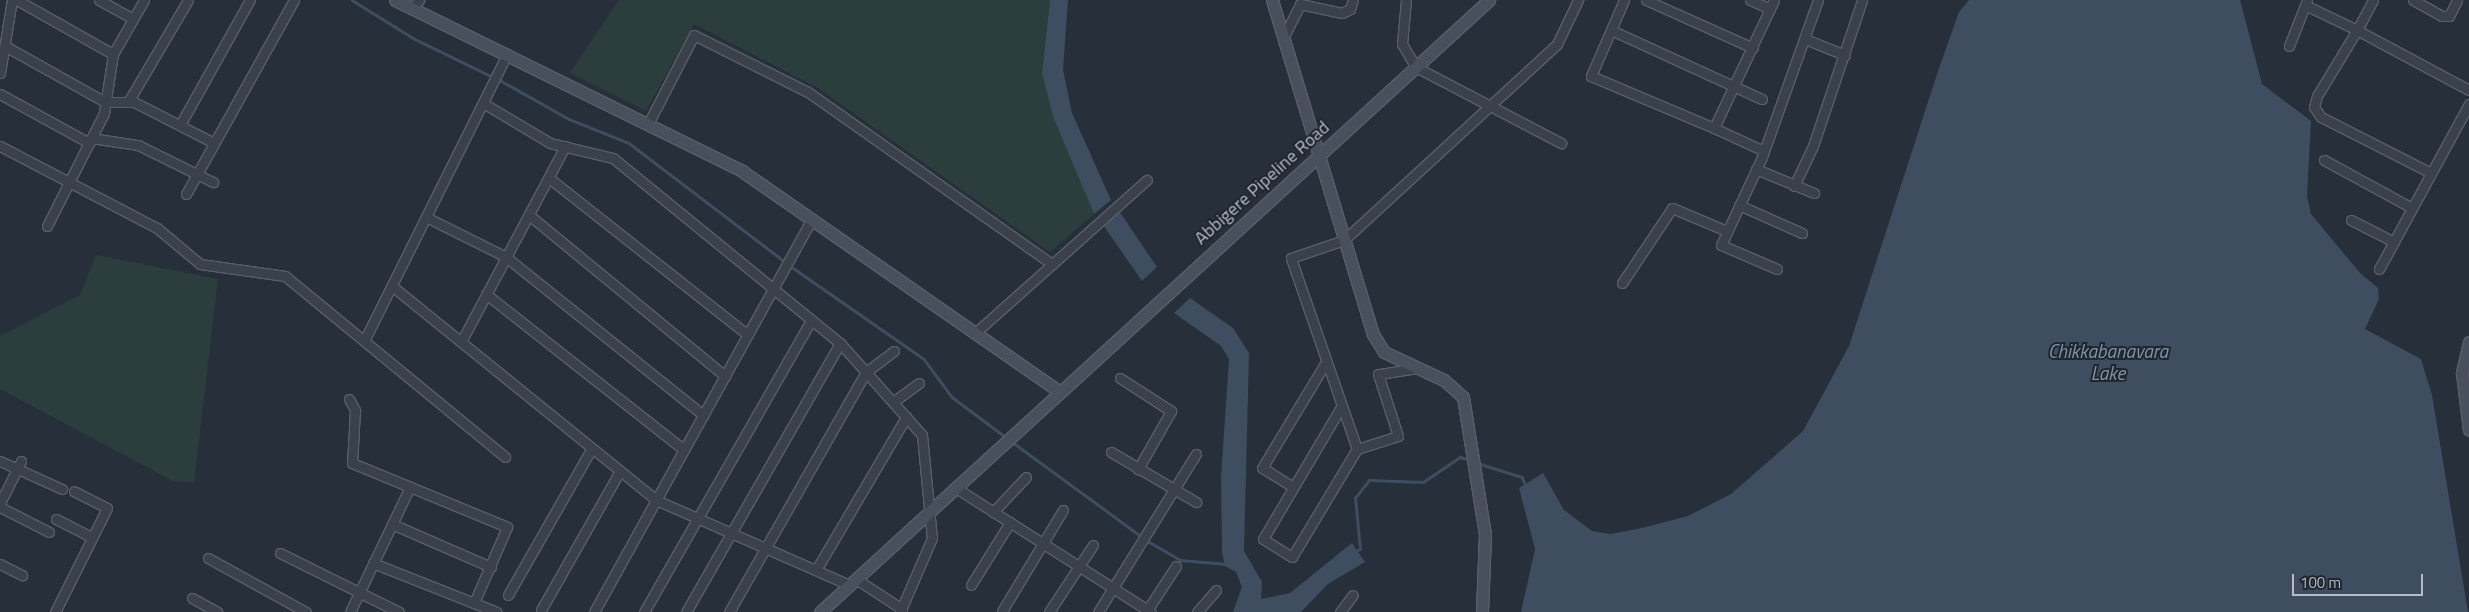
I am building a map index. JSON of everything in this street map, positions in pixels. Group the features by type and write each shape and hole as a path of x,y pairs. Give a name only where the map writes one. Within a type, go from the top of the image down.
{"street":[{"path":"0,73 12,0"},
{"path":"17,0 113,54"},
{"path":"99,0 133,19"},
{"path":"47,226 90,141 106,102 113,54 144,0"},
{"path":"128,102 188,0"},
{"path":"180,125 250,0"},
{"path":"186,194 294,0"},
{"path":"395,0 415,4 507,54 742,171 1060,392"},
{"path":"1272,0 1317,158 1378,345 1384,352 1459,391 1469,432 1485,534 1482,612"},
{"path":"1283,38 1300,4 1342,13 1350,9 1353,0"},
{"path":"1406,0 1402,44 1416,67 1561,143"},
{"name":"Abbigere Pipeline Road","path":"820,612 1262,204 1317,158 1489,0"},
{"path":"1356,449 1291,258 1344,240 1557,44 1578,0"},
{"path":"1624,0 1591,76 1764,151"},
{"path":"1646,0 1753,48"},
{"path":"1714,128 1772,4 1750,0"},
{"path":"1776,269 1720,244 1764,151 1818,0"},
{"path":"1794,186 1814,146 1862,0"},
{"path":"2373,0 2314,107 2321,117 2431,173"},
{"path":"2413,0 2442,16 2449,16 2457,0"},
{"path":"2289,46 2306,2 2469,90"},
{"path":"1611,30 1732,87 1762,99"},
{"path":"648,124 694,35 808,92 1052,264"},
{"path":"1804,39 1845,55"},
{"path":"4,46 106,102 128,102 180,125 214,143"},
{"path":"364,341 507,54"},
{"path":"0,94 90,141 138,145 213,182"},
{"path":"392,286 656,500 816,570 853,582 901,611 930,546 932,526 927,513 922,435 840,343 613,158 550,143 483,103"},
{"path":"2379,269 2469,104"},
{"path":"0,146 157,228 200,264 285,276 505,457"},
{"path":"461,342 565,146"},
{"path":"2324,160 2412,208"},
{"path":"1756,169 1814,193"},
{"path":"549,178 748,335"},
{"path":"975,333 1147,180"},
{"path":"1739,205 1802,233"},
{"path":"1622,283 1672,208 1727,231"},
{"path":"529,215 725,376"},
{"path":"426,217 506,257 703,415"},
{"path":"594,612 812,219"},
{"path":"2351,220 2394,242"},
{"path":"486,294 684,450"},
{"path":"644,612 811,320"},
{"path":"2469,342 2462,373 2469,430"},
{"path":"686,612 840,343"},
{"path":"729,612 866,372 894,351"},
{"path":"1293,487 1262,468 1326,362"},
{"path":"1341,407 1263,539 1292,557 1356,449 1398,436 1378,374 1417,368"},
{"path":"1120,378 1171,411 1138,469"},
{"path":"893,402 919,383"},
{"path":"349,398 355,410 352,463 505,523 508,530 474,603"},
{"path":"816,570 906,417"},
{"path":"508,596 592,448"},
{"path":"1111,452 1172,490 1196,502"},
{"path":"1098,612 1196,454"},
{"path":"0,461 19,465 62,489"},
{"path":"0,503 19,465"},
{"path":"541,610 620,471"},
{"path":"993,512 1026,477"},
{"path":"350,612 410,487"},
{"path":"956,488 1148,611 1176,566"},
{"path":"58,611 90,536 107,508 74,491"},
{"path":"0,507 49,532"},
{"path":"1002,611 1063,510"},
{"path":"56,519 90,536"},
{"path":"971,585 1010,522"},
{"path":"392,524 491,567"},
{"path":"1049,612 1093,545"},
{"path":"280,553 399,612"},
{"path":"208,558 306,612"},
{"path":"374,563 496,612"},
{"path":"0,564 22,575"},
{"path":"1197,612 1216,590"},
{"path":"1340,612 1353,595"},
{"path":"192,598 217,612"}],"shaded area":[{"path":"619,0 1050,0 1042,73 1053,117 1094,214 1050,252 818,88 694,24 646,111 570,73"},
{"path":"96,255 218,279 194,483 173,481 0,389 0,336 80,295"}],"water":[{"path":"1050,0 1068,0 1063,70 1072,113 1111,200 1094,214 1053,117 1042,73"},
{"name":"Chikkabanavara Lake","path":"1969,0 2240,0 2262,84 2311,121 2307,196 2311,214 2360,273 2378,288 2379,299 2365,329 2421,359 2432,395 2468,612 1521,612 1535,549 1519,488 1543,473 1564,510 1592,531 1610,534 1642,528 1688,516 1731,494 1803,431 1849,346 1938,71 1959,12"},
{"path":"1117,208 1157,267 1142,281 1101,222"},
{"path":"1190,298 1233,328 1249,353 1244,551 1262,582 1261,599 1290,593 1352,543 1365,562 1328,584 1301,612 1233,612 1242,587 1236,572 1225,566 1222,552 1221,476 1229,359 1221,346 1174,313"}],"waterway":[{"path":"352,0 415,39 493,77"},
{"path":"498,79 569,119 629,143 785,262"},
{"path":"789,265 924,359 952,397 1007,438"},
{"path":"1011,441 1142,537"},
{"path":"1356,551 1360,549 1355,498 1369,480 1423,482 1460,457 1469,460"},
{"path":"1477,463 1522,477 1526,486"},
{"path":"1146,540 1180,560 1227,564"}]}
